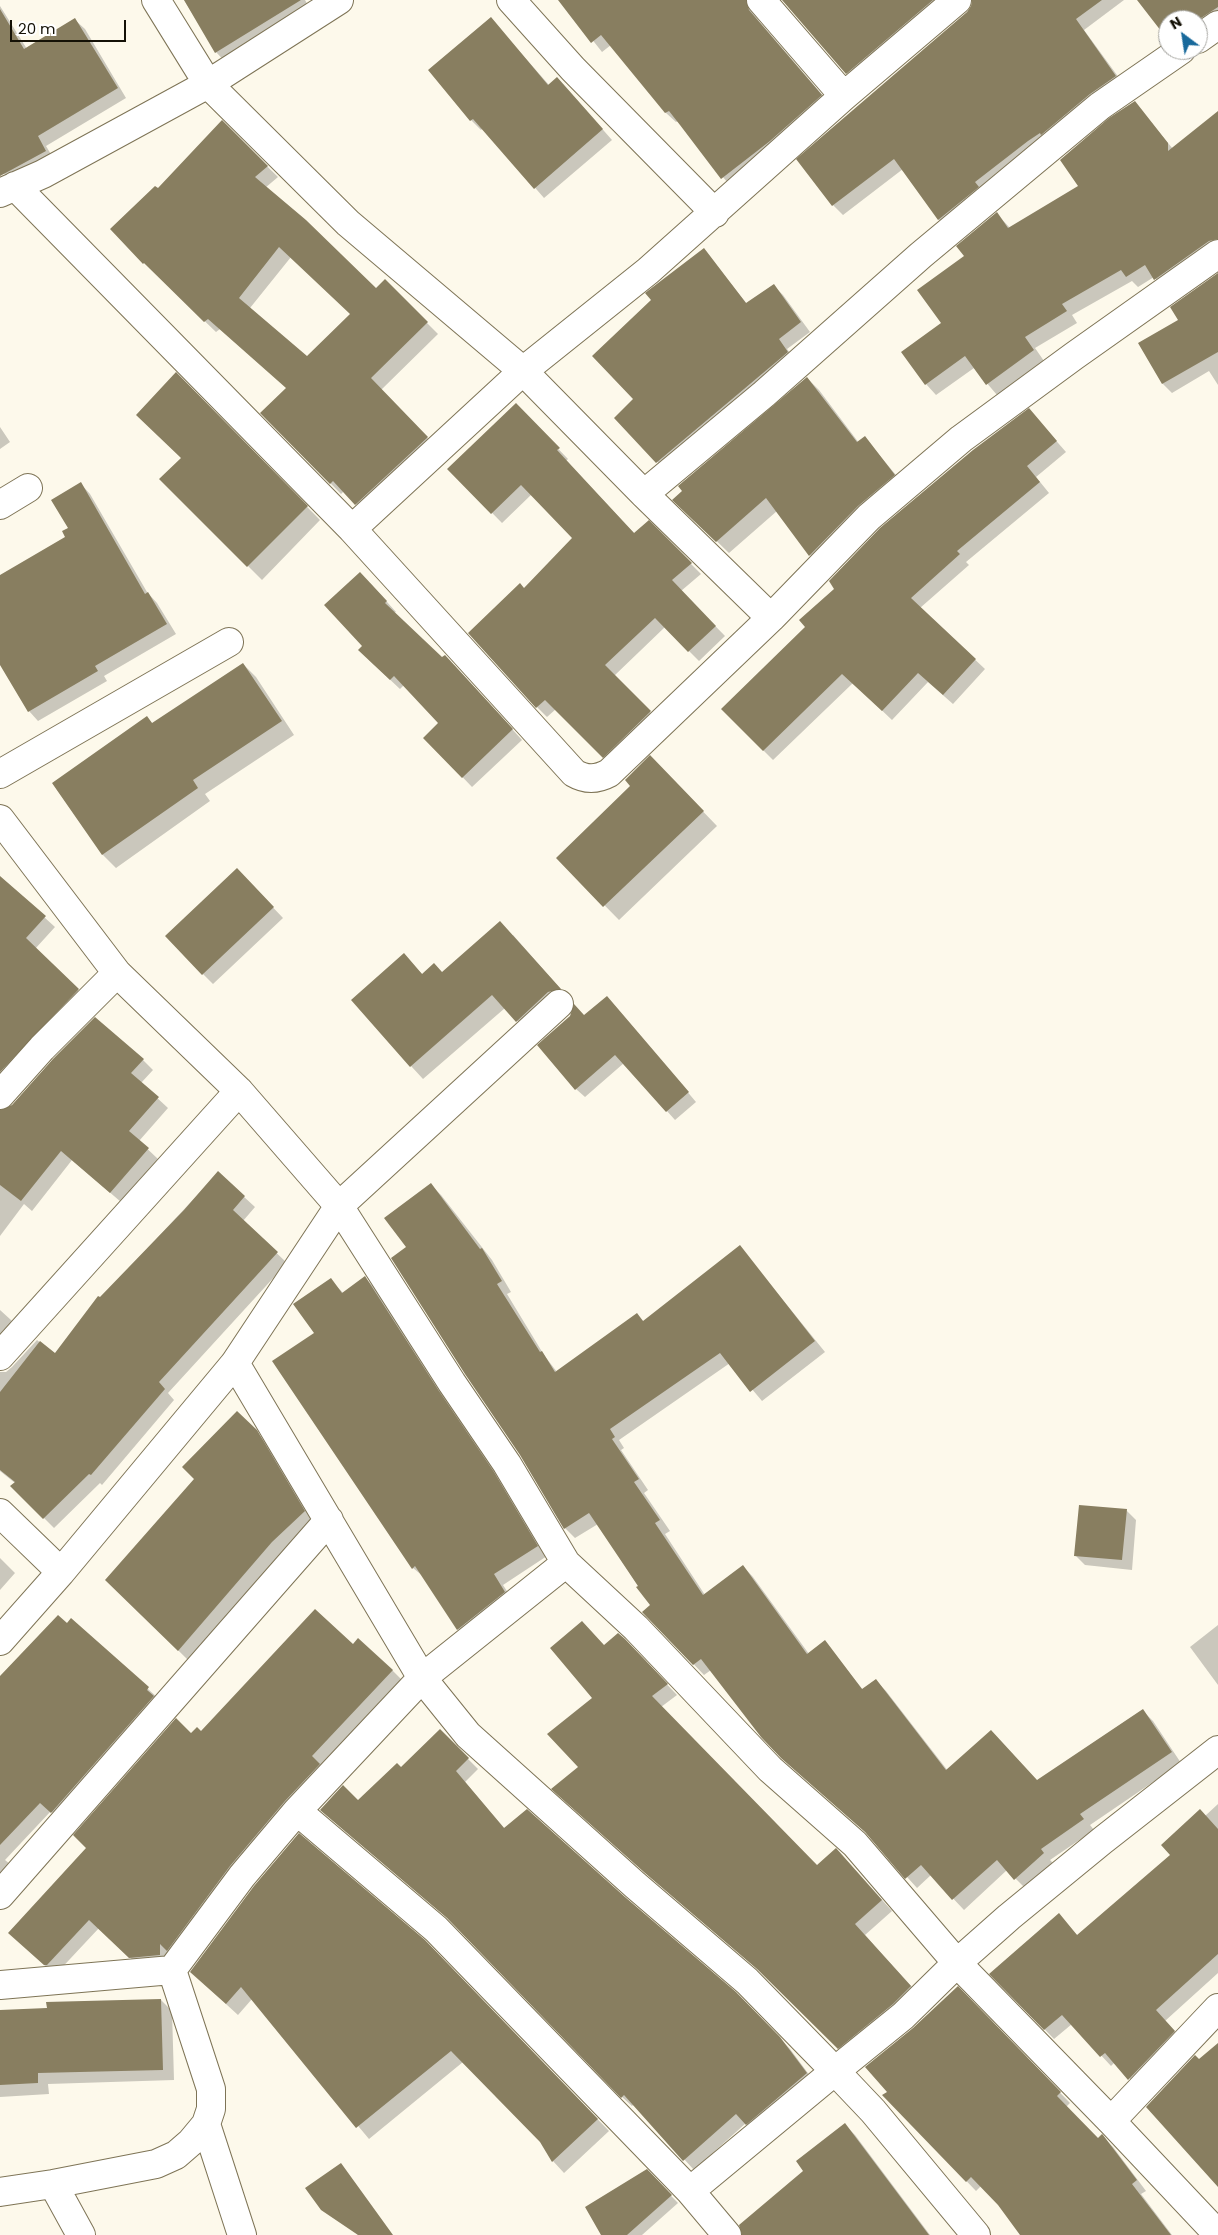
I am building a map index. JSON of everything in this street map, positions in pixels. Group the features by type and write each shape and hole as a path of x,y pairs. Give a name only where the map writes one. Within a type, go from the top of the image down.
{"street":[{"path":"156,0 208,84 348,223 523,370 644,494 772,618"},
{"path":"511,0 573,69 714,213"},
{"path":"761,0 844,96"},
{"path":"352,529 523,370 648,271 844,96 957,0"},
{"path":"323,4 208,84 43,174 7,190 352,529 574,773 581,777 600,778 609,773 772,618 869,517 961,439 1218,254"},
{"path":"644,494 764,394 921,256 1100,106 1167,60"},
{"path":"0,505 28,488"},
{"path":"0,774 229,642"},
{"path":"0,819 117,973 239,1091 339,1206 452,1383 507,1464 566,1563 636,1628 770,1769 855,1844 957,1963 1111,2121 1210,2227"},
{"path":"0,1095 42,1048 117,973"},
{"path":"0,1641 61,1572 235,1364 339,1206 559,1004"},
{"path":"0,1356 239,1091"},
{"path":"235,1364 422,1678 468,1735 635,1885 747,1981 873,2111 976,2235"},
{"path":"0,1513 61,1572"},
{"path":"0,1895 329,1520"},
{"path":"0,1985 172,1970 242,1876 297,1810 422,1678 566,1563"},
{"path":"690,2191 903,2016 957,1963 1103,1840 1218,1750"},
{"path":"297,1810 436,1929 690,2191 727,2235"},
{"path":"0,2192 156,2164 176,2155 191,2142 206,2124 211,2109 211,2089 172,1970"},
{"path":"1111,2121 1218,2008"},
{"path":"206,2124 242,2235"},
{"path":"53,2184 81,2235"}],"building":[{"path":"184,0 301,0 215,53"},
{"path":"558,0 746,0 749,10 822,95 770,141 721,179 669,111 665,113 601,35 591,43"},
{"path":"782,0 933,0 846,74"},
{"path":"972,0 1102,0 1076,19 1116,76 1090,94 1041,135 1040,133 1028,141 975,182 979,187 938,220 894,159 832,206 796,159 967,12"},
{"path":"1137,0 1218,0 1218,7 1208,14 1208,10 1158,10 1158,27"},
{"path":"0,9 24,49 75,18 118,88 38,136 46,151 0,176"},
{"path":"491,17 548,85 557,77 603,129 534,189 473,119 470,121 428,70"},
{"path":"1135,101 1168,143 1168,151 1218,111 1218,239 1209,241 1154,280 1145,265 1126,277 1121,270 1062,304 1067,311 1025,337 1034,350 986,385 965,356 925,385 901,352 941,323 917,290 964,256 956,246 997,212 1008,228 1078,186 1060,160 1109,118"},
{"path":"222,120 268,166 255,177 306,220 376,288 385,279 428,322 371,378 428,437 355,505 333,481 330,484 260,413 286,388 208,319 204,322 143,264 110,229 155,186 158,188","holes":["279,247 350,314 307,356 239,298"]},
{"path":"704,248 746,303 774,284 801,322 779,339 788,352 656,463 614,418 633,399 592,356 651,300 645,293"},
{"path":"1218,273 1218,352 1162,384 1138,343 1178,320 1170,307"},
{"path":"176,372 308,506 247,567 159,479 181,458 136,415"},
{"path":"807,377 857,442 865,436 895,475 858,506 809,556 766,498 716,542 672,500 682,491 678,486"},
{"path":"516,403 560,448 557,450 634,533 649,520 692,563 672,580 716,626 688,652 655,618 605,665 651,711 603,758 545,700 536,708 468,633 520,583 524,588 572,538 521,485 491,514 447,469"},
{"path":"1029,408 1057,441 1027,466 1040,482 957,551 960,554 911,598 976,659 943,695 918,673 882,711 842,674 763,751 721,709 805,627 799,620 834,589 829,581 880,528 973,450"},
{"path":"81,482 145,594 148,592 167,624 95,666 98,671 28,712 0,665 0,575 65,537 62,531 68,528 51,500"},
{"path":"360,572 387,601 385,603 442,657 445,655 513,729 462,778 423,738 438,723 394,676 390,680 358,650 362,646 324,605"},
{"path":"243,663 282,721 193,780 198,788 102,855 52,783 147,716 152,723"},
{"path":"650,755 704,811 603,907 556,858 630,786 625,780"},
{"path":"237,868 274,907 202,975 165,936"},
{"path":"0,876 46,916 26,938 79,989 0,1072"},
{"path":"500,921 561,989 548,992 516,1022 492,995 410,1067 351,1000 404,953 422,974 434,963 442,972"},
{"path":"607,996 689,1092 666,1112 615,1055 575,1090 537,1045 570,1016 574,1004 584,1015"},
{"path":"95,1017 144,1059 131,1073 159,1097 129,1131 149,1148 110,1193 61,1151 21,1201 0,1185 0,1110 12,1105 53,1059"},
{"path":"218,1171 245,1196 233,1210 278,1252 159,1382 165,1389 91,1475 89,1474 43,1519 10,1486 15,1482 0,1470 0,1392 40,1341 55,1353 98,1296 100,1297 184,1210"},
{"path":"431,1183 480,1249 482,1248 502,1281 497,1284 540,1352 542,1351 555,1372 637,1313 643,1321 740,1245 815,1341 750,1392 720,1353 610,1429 615,1437 612,1439 639,1479 634,1482 660,1520 655,1523 703,1595 743,1565 807,1654 825,1640 862,1689 876,1679 946,1770 991,1730 1037,1780 1143,1709 1172,1752 1080,1814 1084,1819 1041,1849 1044,1853 1014,1880 997,1860 952,1900 921,1865 905,1879 865,1832 781,1758 761,1737 701,1659 693,1665 642,1612 650,1605 636,1587 638,1586 589,1513 564,1529 520,1455 465,1374 391,1258 406,1247 384,1218"},
{"path":"365,1276 494,1472 538,1546 494,1574 505,1592 457,1630 415,1566 412,1569 272,1361 314,1333 293,1304 331,1278 342,1293"},
{"path":"237,1411 257,1430 305,1511 272,1542 178,1651 105,1580 194,1479 182,1467"},
{"path":"1079,1505 1127,1509 1122,1560 1074,1556"},
{"path":"315,1609 353,1644 358,1638 393,1670 312,1756 320,1764 285,1801 230,1866 167,1951 160,1944 160,1955 129,1958 89,1920 47,1965 44,1965 8,1933 86,1848 73,1835 176,1718 191,1733 197,1727 201,1731"},
{"path":"58,1615 67,1623 71,1618 149,1687 147,1690 154,1696 51,1813 40,1803 0,1845 0,1676"},
{"path":"582,1621 604,1645 618,1633 625,1639 668,1684 652,1696 817,1865 836,1848 882,1900 855,1924 911,1986 893,2004 838,2049 757,1969 551,1789 578,1767 547,1734 592,1698 550,1648"},
{"path":"440,1729 469,1758 456,1771 504,1828 527,1809 625,1897 736,1992 780,2037 807,2073 746,2125 736,2114 683,2161 624,2095 621,2098 447,1918 320,1810 343,1785 358,1800 397,1763 401,1767"},
{"path":"1200,1809 1218,1829 1218,1954 1156,2010 1175,2031 1128,2080 1105,2053 1100,2057 1062,2015 1044,2030 989,1974 1059,1913 1077,1935 1170,1855 1161,1845"},
{"path":"299,1833 425,1940 598,2119 552,2162 540,2142 451,2051 356,2128 241,1987 226,2004 190,1972 254,1886"},
{"path":"958,1986 1061,2092 1057,2096 1098,2138 1103,2135 1137,2180 1132,2184 1171,2235 1020,2235 998,2205 971,2177 966,2182 882,2095 887,2092 865,2067 913,2028"},
{"path":"161,1999 163,2070 38,2073 38,2083 0,2085 0,2010 47,2008 46,2002"},
{"path":"1218,2043 1218,2187 1146,2107 1195,2055 1199,2059"},
{"path":"845,2123 929,2235 742,2235 739,2225 803,2171 796,2161"},
{"path":"341,2163 393,2235 358,2235 321,2210 305,2188"},
{"path":"647,2169 672,2195 627,2235 601,2235 585,2207"}]}
